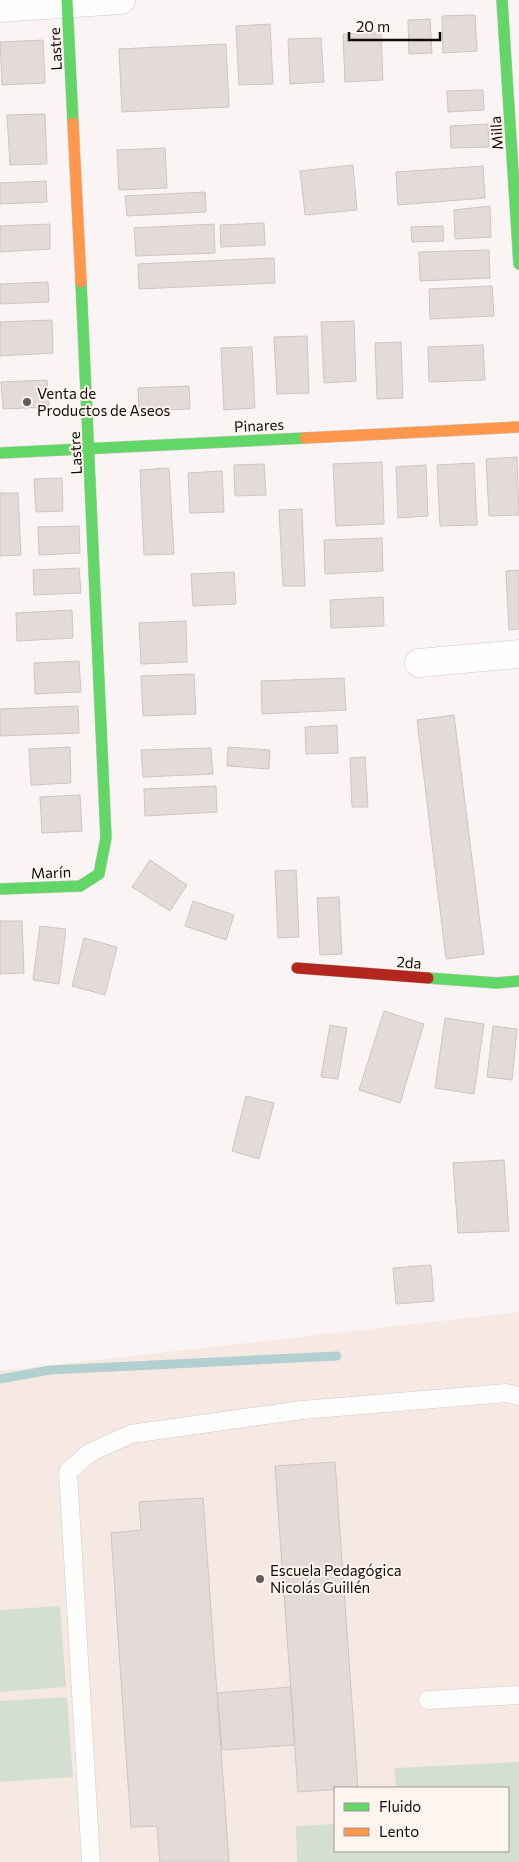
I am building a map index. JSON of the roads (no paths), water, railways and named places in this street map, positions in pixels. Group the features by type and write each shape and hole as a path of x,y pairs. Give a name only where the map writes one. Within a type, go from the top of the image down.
{"street":[{"path":"0,8 67,2 122,0"},
{"name":"Milla","path":"502,0 519,264"},
{"name":"Lastre","path":"67,2 90,449 106,838 99,874"},
{"name":"Pinares","path":"0,453 519,426"},
{"path":"419,663 519,654"},
{"name":"Marín","path":"0,889 80,886 99,874"},
{"name":"2da","path":"297,968 497,983 519,981"}],"lane":[{"path":"91,1862 68,1472 88,1453 131,1434 302,1410 506,1394 519,1396"},
{"path":"428,1700 519,1695"}],"waterway":[{"path":"0,1379 50,1370 337,1356"}],"place":[{"name":"Venta de Productos de Aseos","path":"27,402"},
{"name":"Escuela Pedagógica Nicolás Guillén","path":"260,1579"}]}
